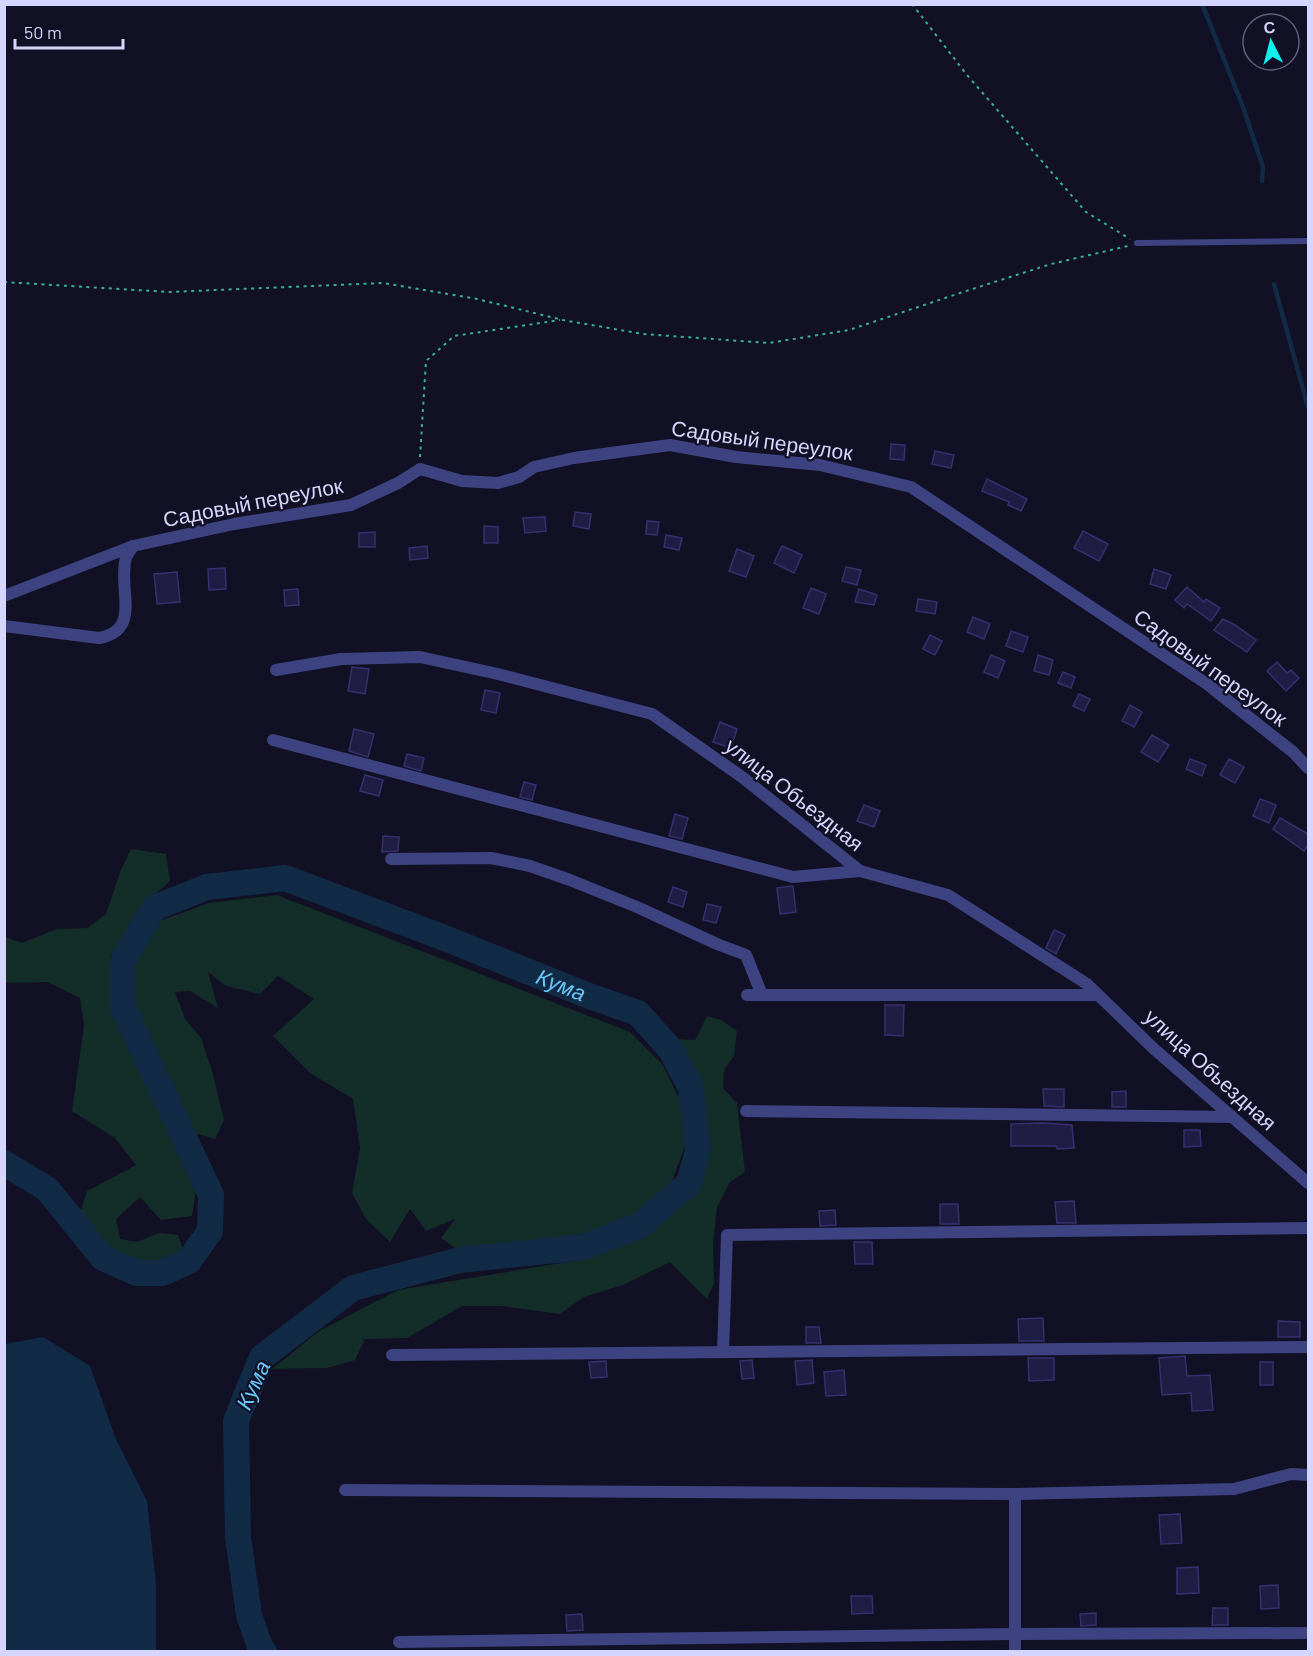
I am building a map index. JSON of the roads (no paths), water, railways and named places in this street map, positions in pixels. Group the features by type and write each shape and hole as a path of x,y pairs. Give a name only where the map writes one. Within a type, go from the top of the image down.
{"street":[{"name":"Садовый переулок","path":"4,596 133,546 234,524 351,505 398,483 420,469 462,481 498,483 519,477 534,467 573,458 670,445 736,457 820,465 911,487 1207,684 1293,752 1308,768"},
{"path":"4,626 99,638 111,636 119,630 125,619 124,574 126,557 133,546"},
{"name":"улица Обьездная","path":"276,670 341,659 420,657 498,674 652,714 742,777 860,871 948,895 1087,984 1153,1048 1308,1183"},
{"path":"273,740 793,877 860,871"},
{"path":"391,859 491,858 530,866 570,880 746,955 762,995"},
{"path":"747,995 1098,995"},
{"path":"746,1111 1232,1117"},
{"path":"723,1352 727,1234 1308,1228"},
{"path":"392,1355 1308,1347"},
{"path":"345,1491 1015,1494 1234,1489 1291,1474 1308,1475"},
{"path":"1015,1494 1015,1652"},
{"path":"399,1642 1015,1634 1308,1633"}],"lane":[{"path":"1137,243 1308,241"}],"water":[{"path":"43,1337 90,1366 115,1437 147,1501 156,1584 156,1651 5,1651 5,1344"}],"waterway":[{"path":"1202,4 1243,107 1263,167 1262,181"},
{"path":"1274,284 1308,407"},
{"name":"Кума","path":"4,1163 47,1189 103,1258 137,1273 162,1273 189,1261 210,1231 211,1195 123,1007 123,961 154,908 207,887 285,878 638,1013 671,1050 691,1088 698,1151 689,1183 641,1225 584,1247 460,1260 353,1288 262,1357 236,1421 238,1537 249,1615 264,1652"}]}
